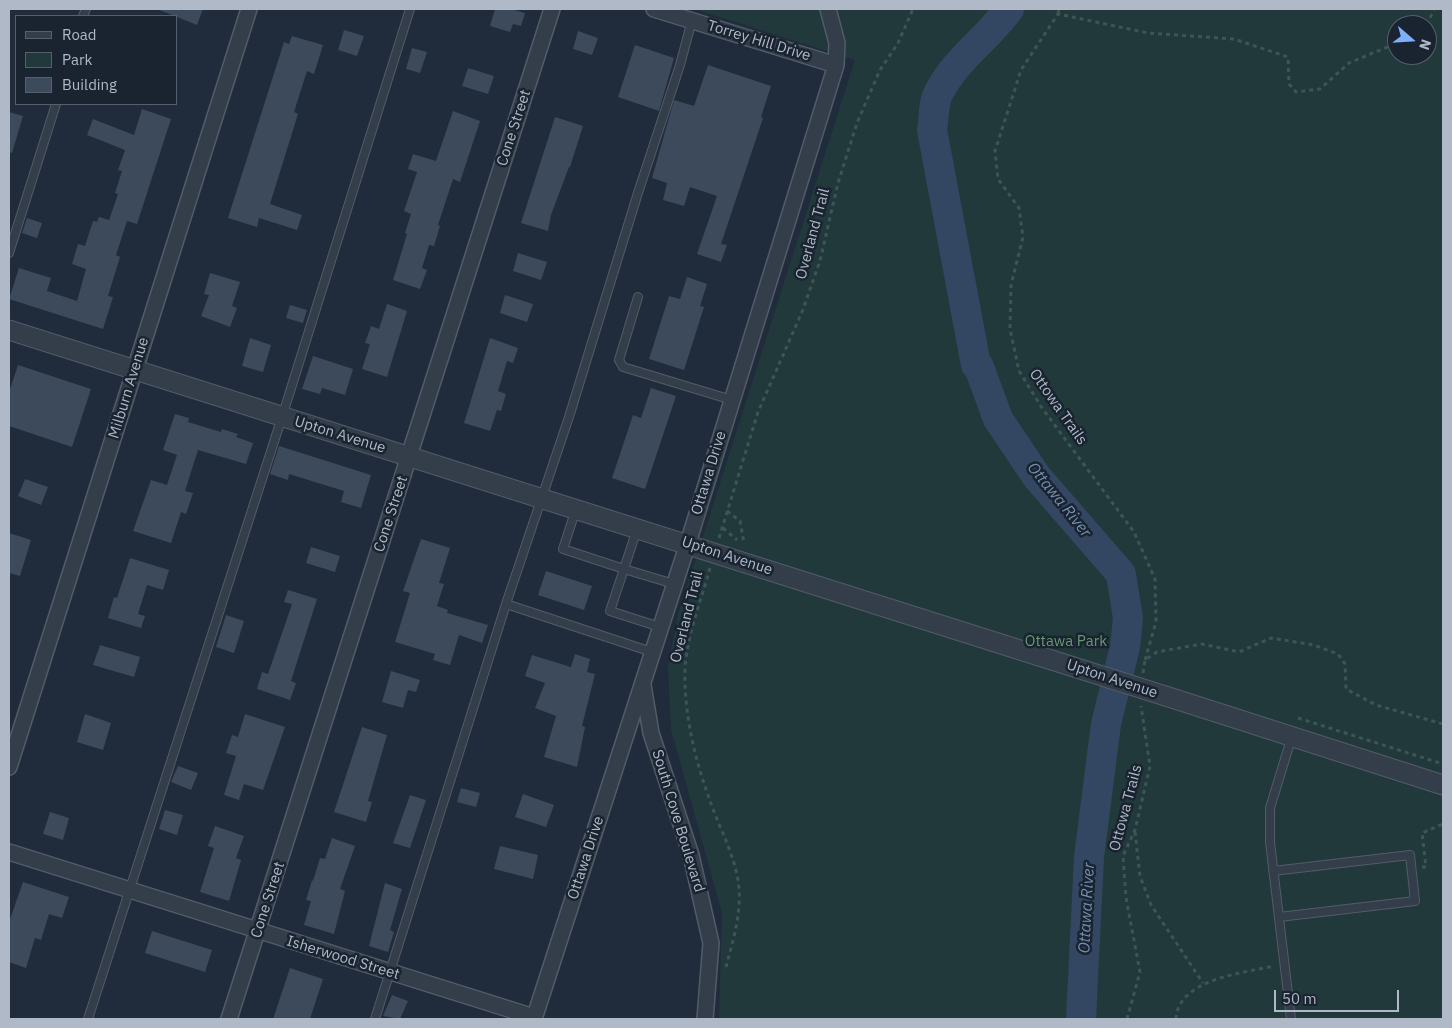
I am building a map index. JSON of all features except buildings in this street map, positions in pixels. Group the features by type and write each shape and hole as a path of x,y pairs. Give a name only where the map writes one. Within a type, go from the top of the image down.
{"street":[{"name":"Milburn Avenue","path":"9,767 249,9"},
{"name":"Cone Street","path":"229,1019 552,9"},
{"name":"Torrey Hill Drive","path":"654,9 836,65"},
{"name":"Ottawa Drive","path":"534,1018 688,543 836,65 837,43 828,9"},
{"name":"Upton Avenue","path":"9,330 688,543 1443,784"},
{"name":"South Cove Boulevard","path":"642,682 651,733 691,855 711,943 704,1019"},
{"name":"Isherwood Street","path":"9,852 534,1018"}],"lane":[{"path":"88,1019 282,417 410,9"},
{"path":"375,1019 506,604 542,498 680,65 692,20"},
{"path":"9,253 56,105"},
{"path":"638,297 619,360 623,367 732,400"},
{"path":"576,509 563,549 624,570 674,584"},
{"path":"638,528 610,611 660,627"},
{"path":"506,604 652,652"},
{"path":"1291,1019 1270,842 1270,808 1292,736"},
{"path":"1273,871 1410,855 1412,868 1415,901 1279,917"}],"path":[{"name":"Overland Trail","path":"725,975 738,909 738,880 733,856 709,799 696,756 684,682 686,657 727,511 758,412 795,330 814,277 838,183 857,123 880,70 898,43 913,9"},
{"path":"1059,9 1058,14 1148,33 1234,39 1288,57 1289,84 1296,92 1320,88 1349,63 1387,47"},
{"name":"Ottowa Trails","path":"1058,14 1021,70 996,151 998,179 1019,208 1023,237 1011,285 1010,329 1019,370 1042,408 1134,532 1155,579 1156,622 1142,677"},
{"path":"727,511 740,521 744,543"},
{"path":"1146,660 1157,652 1202,644 1239,652 1271,638 1314,645 1338,654 1345,664 1346,689 1376,705 1443,724"},
{"name":"Ottowa Trails","path":"1127,1019 1140,972 1126,898 1124,856 1135,830 1150,766 1141,703"},
{"path":"1412,868 1426,867 1422,833 1443,824"},
{"path":"1135,830 1140,876 1151,905 1203,983"},
{"path":"1176,1019 1176,1009 1183,998 1203,983 1284,963"}],"green space":[{"name":"Ottawa Park","path":"694,9 1443,9 1443,1019 719,1019 722,913 671,729 668,667 678,615 855,60"}],"waterway":[{"name":"Ottawa River","path":"1009,9 946,80 936,101 932,130 976,365 979,367 998,419 1037,477 1121,574 1128,618 1125,647 1106,724 1089,857 1081,1019"}]}
